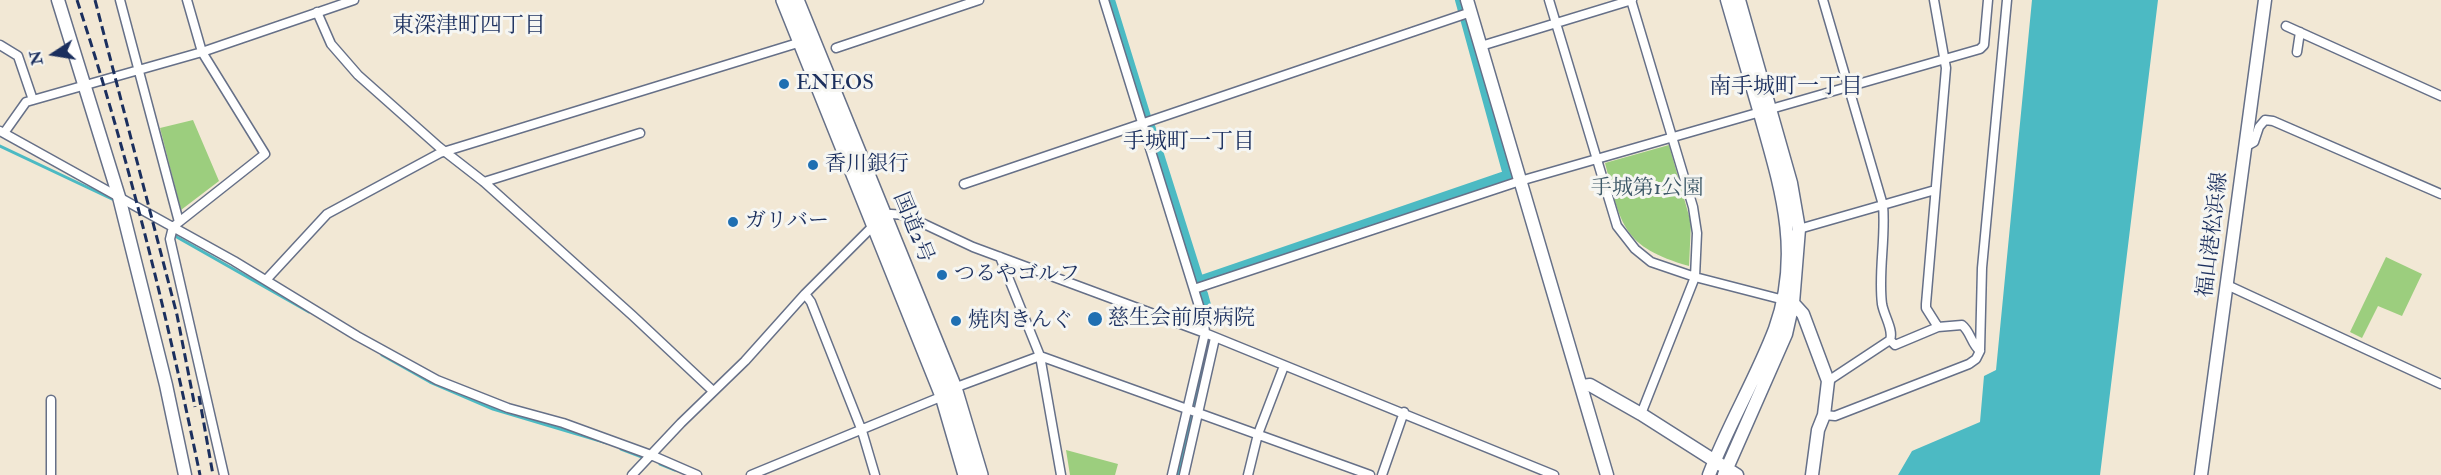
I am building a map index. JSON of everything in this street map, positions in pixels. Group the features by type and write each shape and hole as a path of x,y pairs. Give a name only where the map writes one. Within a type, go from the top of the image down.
{"highway":[{"name":"国道2号","path":"784,0 879,220"},
{"name":"国道2号","path":"796,0 879,220 980,475"},
{"name":"国道2号","path":"948,392 966,475"}],"street":[{"path":"58,0 120,197 185,475"},
{"path":"120,0 176,225"},
{"path":"187,0 202,52 265,154 176,225 170,239 224,475"},
{"path":"354,0 202,52 86,87 26,102 2,132 176,225 357,336 437,380 508,408 563,423 651,455 697,475"},
{"path":"836,48 978,0"},
{"path":"1104,0 1194,289 1205,333 1184,475"},
{"path":"1549,0 1617,226 1623,237 1651,262 1695,277 1788,301 1803,314 1828,381 1812,475"},
{"path":"1481,46 1631,0 1693,207 1697,233 1695,277 1641,414"},
{"path":"1709,475 1788,301 1800,229 1791,183 1727,0"},
{"path":"1582,386 1590,385 1641,414 1729,473 1786,334 1788,301 1786,212 1739,0"},
{"path":"1823,0 1883,205 1885,236 1882,304 1891,334 1890,340 1828,381"},
{"path":"1934,0 1946,59 1926,308 1938,327"},
{"path":"1194,289 1520,181 1980,49 1984,45 1988,0"},
{"path":"1824,415 1835,416 1969,364 1976,359 1980,351 1982,268 2007,0"},
{"name":"福山港松浜線","path":"2202,475 2265,0"},
{"path":"964,184 1143,124 1469,6 1607,475"},
{"path":"317,12 331,44 358,75 484,182 713,391"},
{"path":"2286,26 2441,96"},
{"path":"2297,52 2301,32"},
{"path":"266,280 327,214 446,152 801,42"},
{"path":"0,45 18,56 33,100"},
{"path":"2244,147 2254,142 2259,127 2265,120 2272,121 2441,194"},
{"path":"484,182 640,133"},
{"path":"1800,229 1935,190"},
{"path":"632,475 745,361 805,294 879,220 904,215 1000,257 1205,333 1404,412 1542,473 1554,475"},
{"path":"1000,257 1040,356 1061,475"},
{"path":"2227,285 2441,384"},
{"path":"805,294 811,302 862,431 875,475"},
{"path":"1890,340 1895,345 1938,327 1962,325 1967,328 1975,347 1980,351"},
{"path":"1172,475 1215,338"},
{"path":"750,475 862,431 948,392 1040,356 1370,475"},
{"path":"1248,475 1258,434 1284,366"},
{"path":"51,400 51,475"},
{"path":"1382,475 1404,412"}],"green space":[{"path":"193,120 219,181 181,210 160,128"},
{"name":"手城第1公園","path":"1669,145 1691,223 1689,266 1650,251 1628,231 1621,218 1605,163"},
{"path":"2386,257 2422,274 2402,316 2378,306 2362,338 2350,332"},
{"path":"1066,450 1118,464 1115,475 1070,475"}],"water":[{"path":"2032,0 2158,0 2100,475 1898,475 1912,451 1980,422 1984,376 1996,370"}],"waterway":[{"path":"1110,0 1147,120"},
{"path":"1150,126 1199,281 1508,175 1460,0"},
{"path":"0,146 112,199"},
{"path":"175,236 309,312"},
{"path":"1203,294 1210,320"},
{"path":"1178,475 1207,341"},
{"path":"382,355 430,382 493,409 607,443"},
{"path":"621,449 642,457"},
{"path":"660,464 675,470"}],"railway":[{"path":"77,0 130,176 174,355 200,475"},
{"path":"95,0 177,315 195,407"},
{"path":"199,396 213,475"}],"place":[{"name":"ENEOS","path":"784,84"},
{"name":"香川銀行","path":"813,165"},
{"name":"ガリバー","path":"733,222"},
{"name":"つるやゴルフ","path":"942,275"},
{"name":"慈生会前原病院","path":"1095,319"},
{"name":"焼肉きんぐ","path":"956,321"}],"district":[{"name":"東深津町四丁目","path":"469,27"},
{"name":"南手城町一丁目","path":"1786,88"},
{"name":"手城町一丁目","path":"1189,143"}]}
